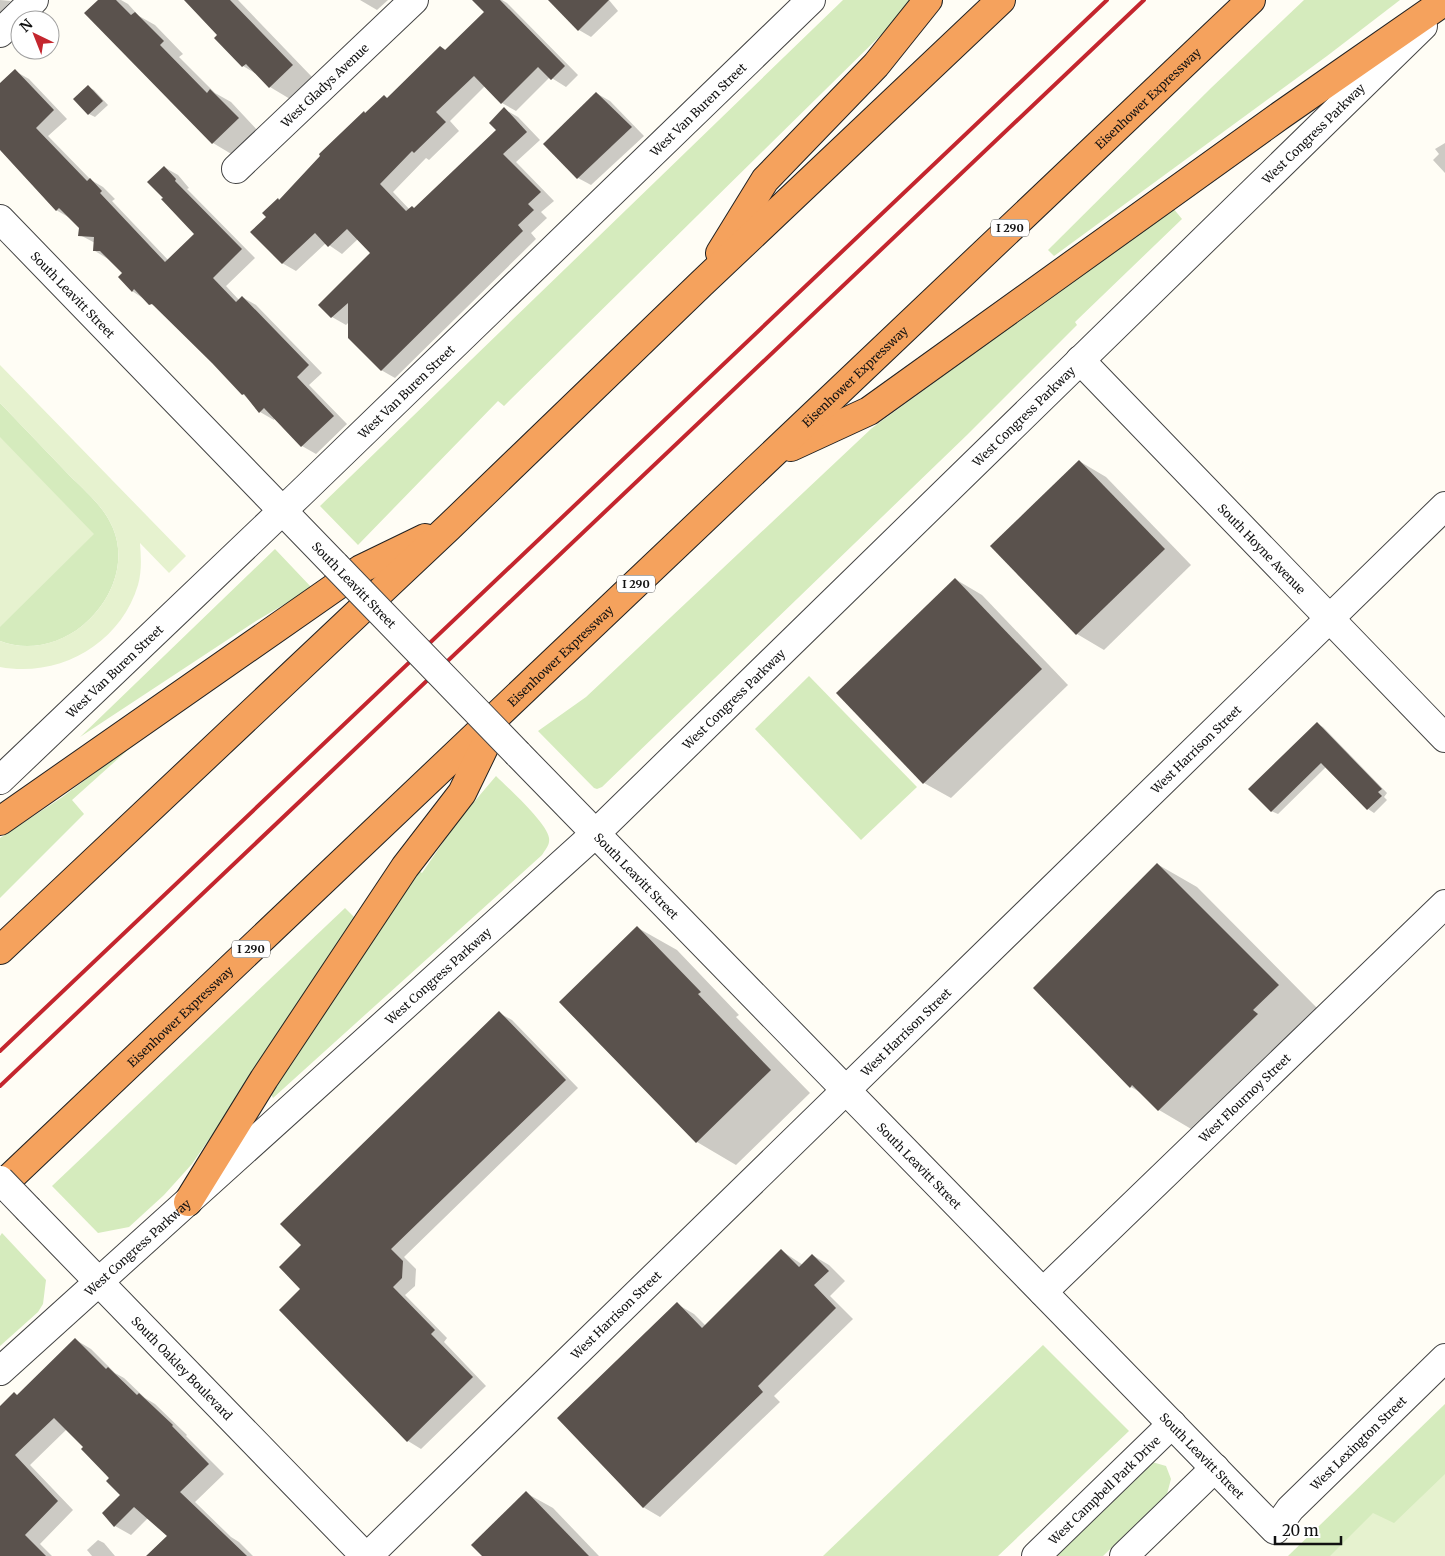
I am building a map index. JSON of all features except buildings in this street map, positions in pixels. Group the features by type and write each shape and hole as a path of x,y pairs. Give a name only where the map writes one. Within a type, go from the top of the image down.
{"highway":[{"path":"700,284 765,180 876,65 928,0"},
{"path":"0,950 449,527 700,284 1001,0"},
{"name":"Eisenhower Expressway","path":"0,1187 1251,0"},
{"path":"769,457 869,411 1281,115 1445,3"},
{"path":"0,821 361,570 449,527"},
{"path":"188,1202 264,1080 405,867 462,793 502,711"}],"street":[{"path":"0,34 34,0"},
{"name":"West Gladys Avenue","path":"236,169 414,0"},
{"name":"West Van Buren Street","path":"0,780 282,511 811,0"},
{"name":"West Congress Parkway","path":"0,1371 596,832 1445,3"},
{"name":"South Leavitt Street","path":"0,219 335,566 1276,1530"},
{"name":"South Hoyne Avenue","path":"1080,360 1445,738"},
{"name":"West Harrison Street","path":"367,1556 1445,506"},
{"name":"West Flournoy Street","path":"1043,1292 1445,904"},
{"name":"South Oakley Boulevard","path":"0,1180 367,1556"},
{"name":"West Lexington Street","path":"1276,1530 1290,1509 1445,1358"},
{"name":"West Campbell Park Drive","path":"1036,1556 1172,1424"},
{"path":"1124,1556 1215,1468"}],"green space":[{"path":"843,0 914,0 885,31 504,406 498,401 358,545 320,506"},
{"path":"1304,0 1400,0 1327,56 1054,256 1048,250 1211,88"},
{"path":"1173,208 1182,219 1075,322 1077,325 967,435 602,787 594,788 538,731 586,697 872,428"},
{"path":"0,365 186,556 169,573 140,543 141,569 138,585 129,606 117,624 102,640 85,652 65,661 44,667 22,669 0,667 0,641 21,646 43,644 53,642 82,626 102,605 109,593 118,566 116,538 103,510 0,403"},
{"path":"0,403 98,504 111,524 118,552 115,580 102,605 93,616 73,632 54,642 32,646 22,646 0,641"},
{"path":"0,437 94,534 0,627"},
{"path":"275,549 312,588 256,621 80,737"},
{"path":"809,676 917,787 861,840 755,729"},
{"path":"140,739 72,800 84,814 0,898 0,838 61,798"},
{"path":"496,776 542,824 549,838 545,851 273,1098 271,1094 364,945 415,868 422,873 457,822"},
{"path":"345,908 355,918 192,1164 164,1195 129,1227 98,1233 52,1186"},
{"path":"2,1233 46,1280 43,1304 38,1312 0,1346 0,1236"},
{"path":"1043,1345 1129,1431 998,1556 823,1556"},
{"path":"1445,1404 1445,1556 1288,1556"},
{"path":"1152,1462 1166,1466 1171,1479 1167,1494 1103,1556 1047,1556"},
{"path":"1445,1474 1445,1556 1330,1556 1373,1513 1394,1523"}],"railway":[{"path":"0,1051 1107,0"},
{"path":"0,1086 1144,0"}]}
